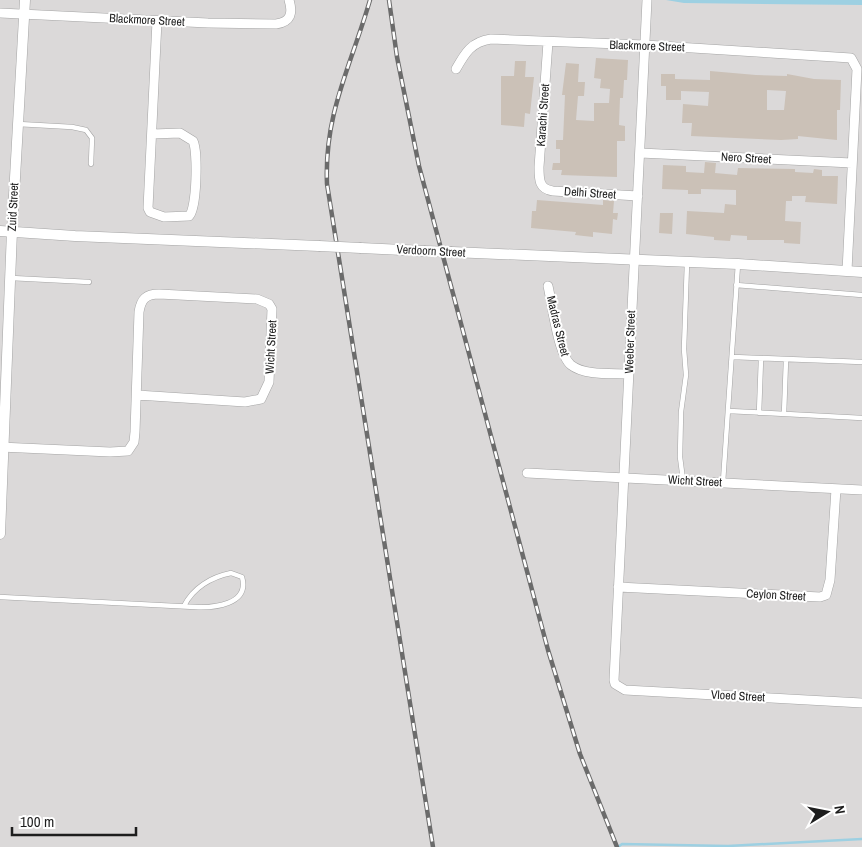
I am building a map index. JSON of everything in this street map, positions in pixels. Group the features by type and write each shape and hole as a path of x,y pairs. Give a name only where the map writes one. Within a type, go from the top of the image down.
{"street":[{"name":"Zuid Street","path":"0,534 12,232 25,0"},
{"name":"Blackmore Street","path":"0,13 156,21 276,24 288,20 291,15 289,0"},
{"name":"Weeber Street","path":"615,684 618,587 647,2"},
{"path":"153,134 180,133 193,141 196,150 194,204 192,214 189,216 164,217 150,212 148,208 153,134 156,21"},
{"name":"Blackmore Street","path":"456,69 471,46 484,40 645,45 851,58 857,69 852,164"},
{"name":"Karachi Street","path":"542,187 539,167 548,42"},
{"name":"Nero Street","path":"640,152 852,164"},
{"path":"847,271 852,164"},
{"name":"Delhi Street","path":"542,187 553,191 638,196"},
{"name":"Verdoorn Street","path":"0,231 634,261 738,264 862,272"},
{"name":"Madras Street","path":"548,286 566,360 577,368 584,370 629,374"},
{"name":"Wicht Street","path":"2,447 125,452 134,442 138,312 142,300 147,296 159,294 257,299 263,300 272,309 269,382 261,399 245,402 136,395"},
{"name":"Wicht Street","path":"528,473 862,490"},
{"name":"Ceylon Street","path":"618,587 823,596 828,592 830,580 836,489"},
{"name":"Vloed Street","path":"615,684 625,690 862,703"}],"lane":[{"path":"18,124 72,127 86,130 92,138 91,164"},
{"path":"683,480 680,457 681,412 686,379 684,349 687,263"},
{"path":"723,482 738,264"},
{"path":"10,278 89,282"},
{"path":"736,285 862,295"},
{"path":"733,357 862,362"},
{"path":"759,413 761,358"},
{"path":"784,414 786,360"},
{"path":"729,411 862,418"},
{"path":"0,597 184,606 213,607 231,602 242,588 242,577 231,573 208,582 192,593 184,606"}],"shaded area":[{"path":"0,0 862,0 862,847 0,847"}],"water":[{"path":"666,0 862,0 862,5 684,3"}],"building":[{"path":"596,58 628,60 627,80 624,80 623,98 620,98 619,125 625,126 625,141 617,141 617,177 561,175 562,170 552,170 553,163 560,163 560,149 556,149 556,140 563,140 565,95 562,95 566,63 579,64 578,82 585,82 584,96 578,96 576,120 594,121 594,103 609,103 610,89 600,88 601,79 594,78"},
{"path":"515,61 526,61 525,77 534,77 530,114 525,113 524,127 501,125 501,76 514,76"},
{"path":"710,71 756,75 787,76 787,74 814,79 841,80 840,110 837,110 837,140 798,136 798,139 781,140 691,136 692,123 682,123 683,104 708,106 709,92 681,91 681,100 666,100 666,86 661,86 661,74 675,74 675,79 710,80","holes":["767,90 786,91 784,110 767,110"]},
{"path":"705,162 716,163 715,173 737,175 738,168 795,169 795,172 813,173 814,169 822,170 822,176 838,176 837,204 805,202 806,196 792,196 792,201 786,201 785,221 801,222 800,244 784,243 784,240 747,240 747,236 731,235 730,241 714,240 714,237 686,234 687,211 724,213 725,204 736,205 736,190 701,189 701,194 688,194 688,190 662,189 663,165 686,166 686,172 704,173"},
{"path":"537,200 603,205 603,200 614,201 613,213 618,213 617,220 613,219 612,234 593,232 593,237 575,235 576,232 531,228 532,211 536,211"},
{"path":"660,213 673,213 672,234 659,233"}],"waterway":[{"path":"618,847 622,844 728,846 862,839"}],"railway":[{"path":"370,0 334,112 327,158 327,184 433,847"},
{"path":"389,0 397,57 419,166 548,650 580,754 617,847"}]}
